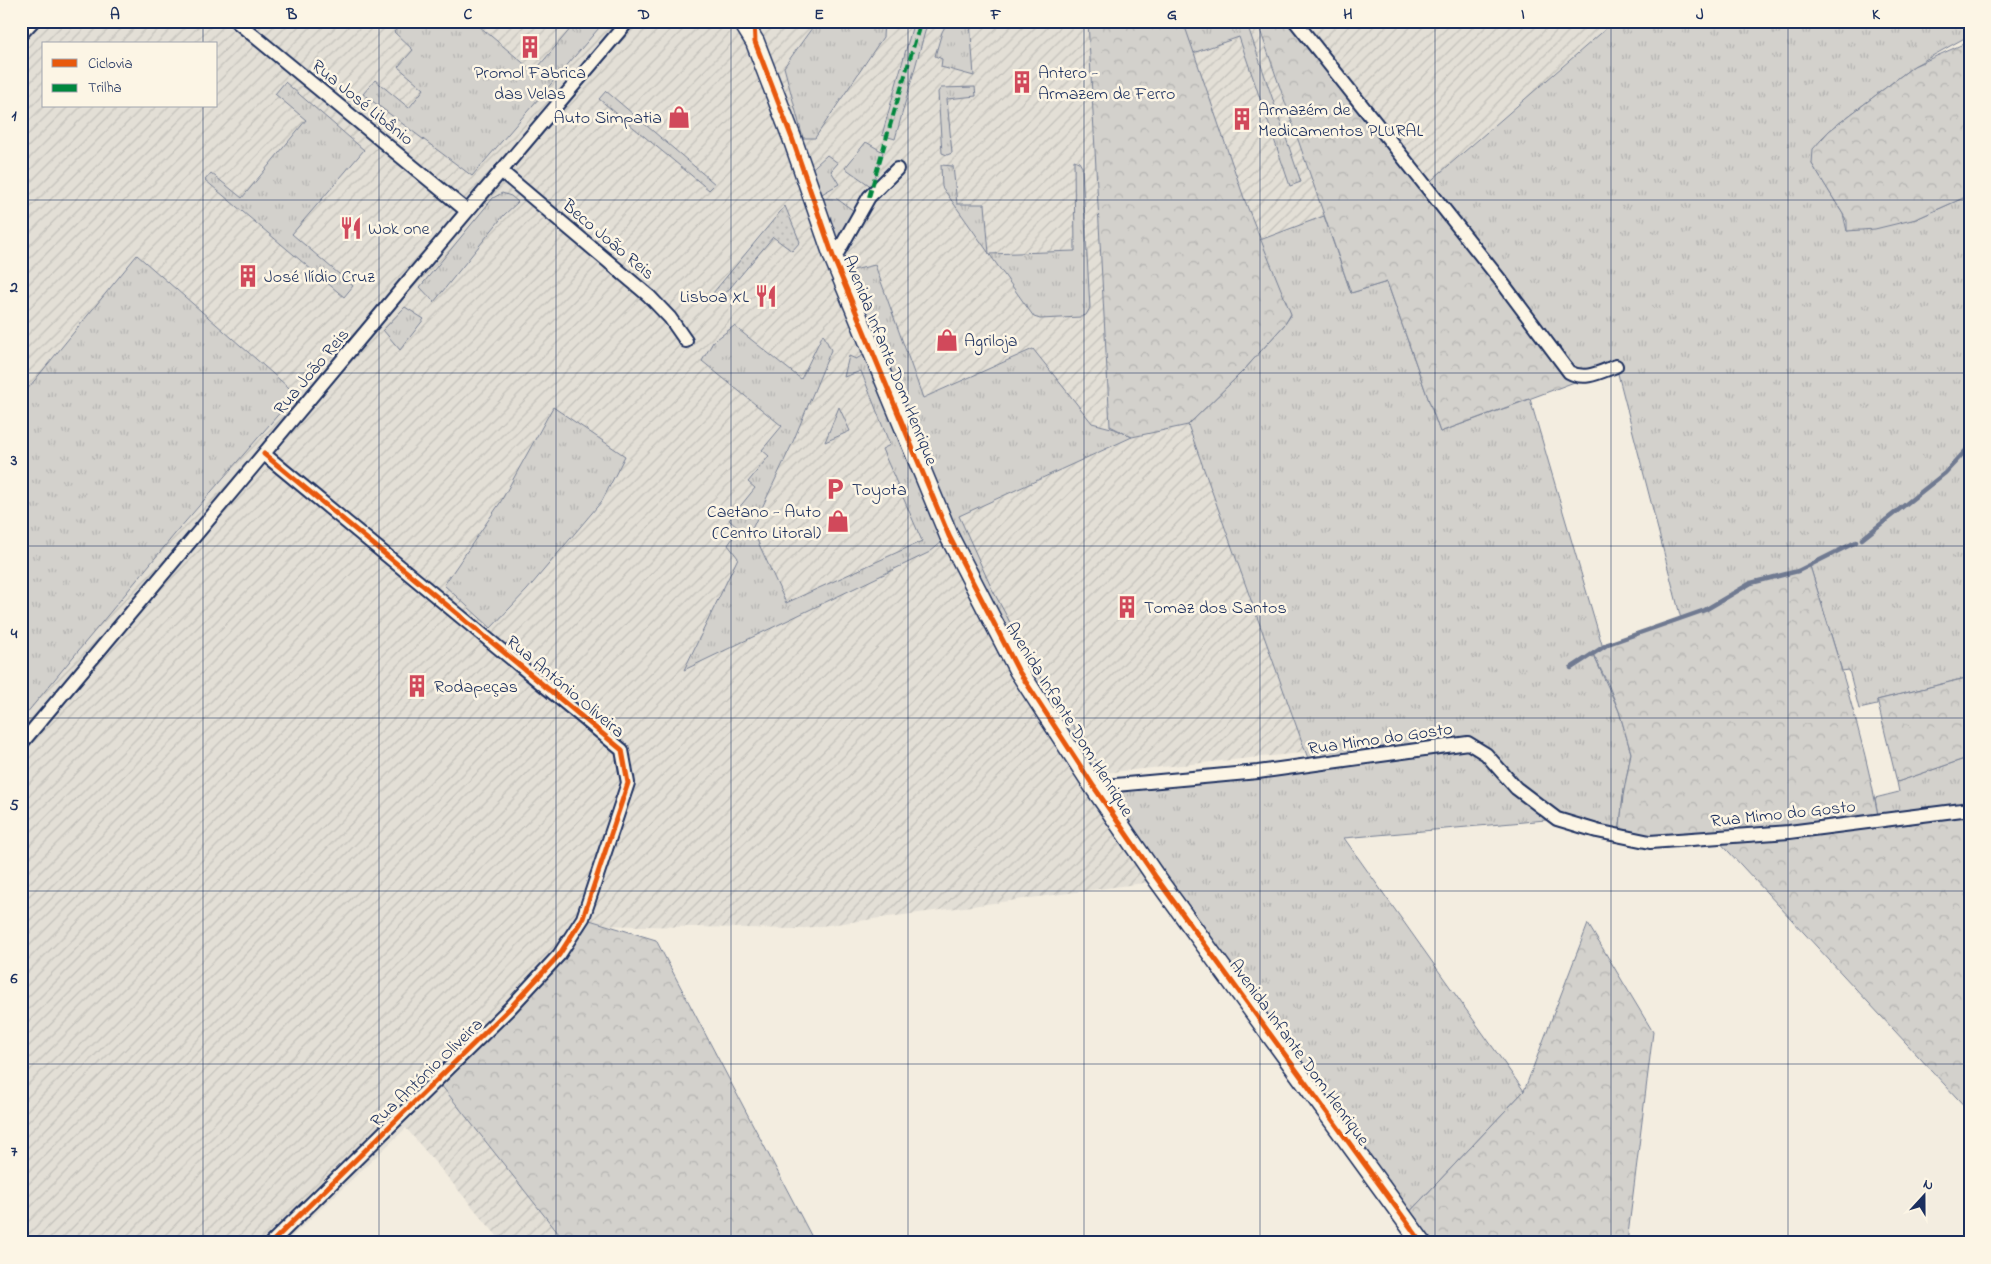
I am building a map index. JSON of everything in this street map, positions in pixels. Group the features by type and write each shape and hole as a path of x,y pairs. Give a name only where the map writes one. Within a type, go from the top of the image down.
{"main road":[{"path":"742,21 755,42"},
{"path":"754,21 755,42"},
{"name":"Avenida Infante Dom Henrique","path":"755,42 792,138 834,259 949,536 1018,670 1094,787 1200,938 1422,1243"}],"street":[{"path":"21,34 33,21"},
{"name":"Rua José Libânio","path":"236,21 468,211"},
{"name":"Rua João Reis","path":"21,744 628,21"},
{"path":"1294,21 1502,281 1569,372 1577,376 1588,377 1616,366"},
{"path":"834,259 869,198 896,169"},
{"name":"Beco João Reis","path":"502,171 649,296 670,318 686,341"},
{"name":"Rua António Oliveira","path":"264,454 622,750 628,783 583,918 559,955 510,1008 271,1243"},
{"name":"Rua Mimo do Gosto","path":"1094,787 1258,772 1468,743 1486,754 1516,788 1557,820 1650,842 1789,832 1970,809"}],"shaded area":[{"path":"21,21 1625,21 1340,262 1507,732 1083,775 1159,881 798,929 593,925 574,1243 503,1243 406,1128 285,1243 21,1243"}],"green space":[{"path":"403,21 473,21 534,72 577,21 605,21 472,176 363,94 375,80 409,108 424,89 398,67 413,50 394,32"},
{"path":"817,21 884,21 883,37 815,138 803,138 784,67"},
{"path":"914,21 928,21 895,139 882,135"},
{"path":"948,21 970,21 974,76 941,67 942,59 935,56 942,32"},
{"path":"1088,21 1183,21 1245,201 1291,314 1285,324 1244,370 1188,425 1132,437 1110,426"},
{"path":"1188,21 1246,21 1301,182 1290,186 1239,37 1193,53 1183,23"},
{"path":"1257,21 1294,21 1564,365 1588,377 1440,432 1387,282 1351,293"},
{"path":"1615,21 1970,21 1970,35 1914,66 1829,131 1821,139 1812,164 1843,214 1847,231 1916,219 1970,195 1970,531 1968,532 1970,544 1970,677 1877,700 1877,705 1859,709 1849,670 1842,671 1810,566 1751,583 1705,610 1681,619 1616,366 1577,376 1426,185"},
{"path":"1970,41 1970,195 1916,219 1875,229 1847,231 1847,222 1843,214 1812,164 1813,149 1829,131 1914,66"},
{"path":"285,82 364,150 292,234 353,286 344,297 205,180 211,173 242,198 306,120 275,94"},
{"path":"975,87 976,96 947,99 952,153 947,155 942,153 938,92 941,88"},
{"path":"606,91 715,184 709,190 599,99"},
{"path":"866,142 883,152 872,187 845,168"},
{"path":"827,155 838,163 831,171 839,184 815,198 837,199 860,215 834,259 805,175"},
{"path":"1074,160 1079,162 1082,167 1090,308 1086,315 1081,317 1040,319 1034,317 989,254 1075,251"},
{"path":"941,165 953,166 957,204 985,204 989,253 942,187"},
{"path":"502,193 511,196 518,202 504,215 434,302 420,287 493,198"},
{"path":"785,206 800,242 792,251 773,237 720,300 713,293"},
{"path":"1324,216 1351,293 1387,282 1440,432 1530,399 1603,648 1593,654 1619,711 1631,753 1623,796 1619,836 1557,819 1344,838 1524,1091 1404,1218 1094,787 949,536 930,552 684,670 738,558 728,545 739,529 729,520 755,488 748,482 769,456 762,450 782,426 702,361 713,342 734,326 801,379 823,334 831,350 792,444 752,529 786,603 922,541 882,449 890,445 861,371 844,377 849,356 856,359 873,350 840,273 875,265 923,398 1033,349 1092,423 1115,429 1132,437 959,516 991,587 1033,665 1112,785 1310,764 1188,425 1244,370 1291,315 1260,240"},
{"path":"137,255 296,394 179,529 21,720 21,397"},
{"path":"405,307 424,319 400,350 383,330"},
{"path":"553,407 625,456 602,501 527,590 491,628 444,585 500,503"},
{"path":"839,407 850,431 825,442"},
{"path":"1810,566 1857,724 1879,820 1970,809 1970,1112 1716,838 1619,836 1623,796 1631,753 1619,711 1593,654 1608,644 1705,610 1751,583"},
{"path":"1970,677 1970,757 1897,782 1877,700"},
{"path":"1970,757 1970,809 1879,821 1875,798 1899,792 1897,782"},
{"path":"583,918 656,940 815,1243 566,1243 437,1080 510,1008"},
{"path":"1588,924 1653,1032 1627,1243 1422,1243 1404,1218 1524,1091"}],"waterway":[{"path":"1862,539 1945,473 1970,446"},
{"path":"1571,668 1608,644 1705,610 1751,583 1798,571 1856,542"}],"marked path":[{"path":"869,197 921,21"}],"cycle path":[{"path":"754,21 755,42 792,138 834,259 949,536 1018,670 1094,787 1155,876 1422,1243"},
{"path":"264,454 622,750 628,783 583,918 559,955 510,1008 271,1243"}],"place":[{"name":"Promol Fabrica das Velas","path":"530,47"},
{"name":"Antero - Armazem de Ferro","path":"1022,82"},
{"name":"Auto Simpatia","path":"679,117"},
{"name":"Armazém de Medicamentos PLURAL","path":"1242,119"},
{"name":"Wok one","path":"351,228"},
{"name":"José Ilídio Cruz","path":"248,276"},
{"name":"Lisboa XL","path":"766,296"},
{"name":"Agriloja","path":"947,340"},
{"name":"Toyota","path":"835,489"},
{"name":"Caetano - Auto (Centro Litoral)","path":"838,521"},
{"name":"Tomaz dos Santos","path":"1127,607"},
{"name":"Rodapeças","path":"417,686"}]}
